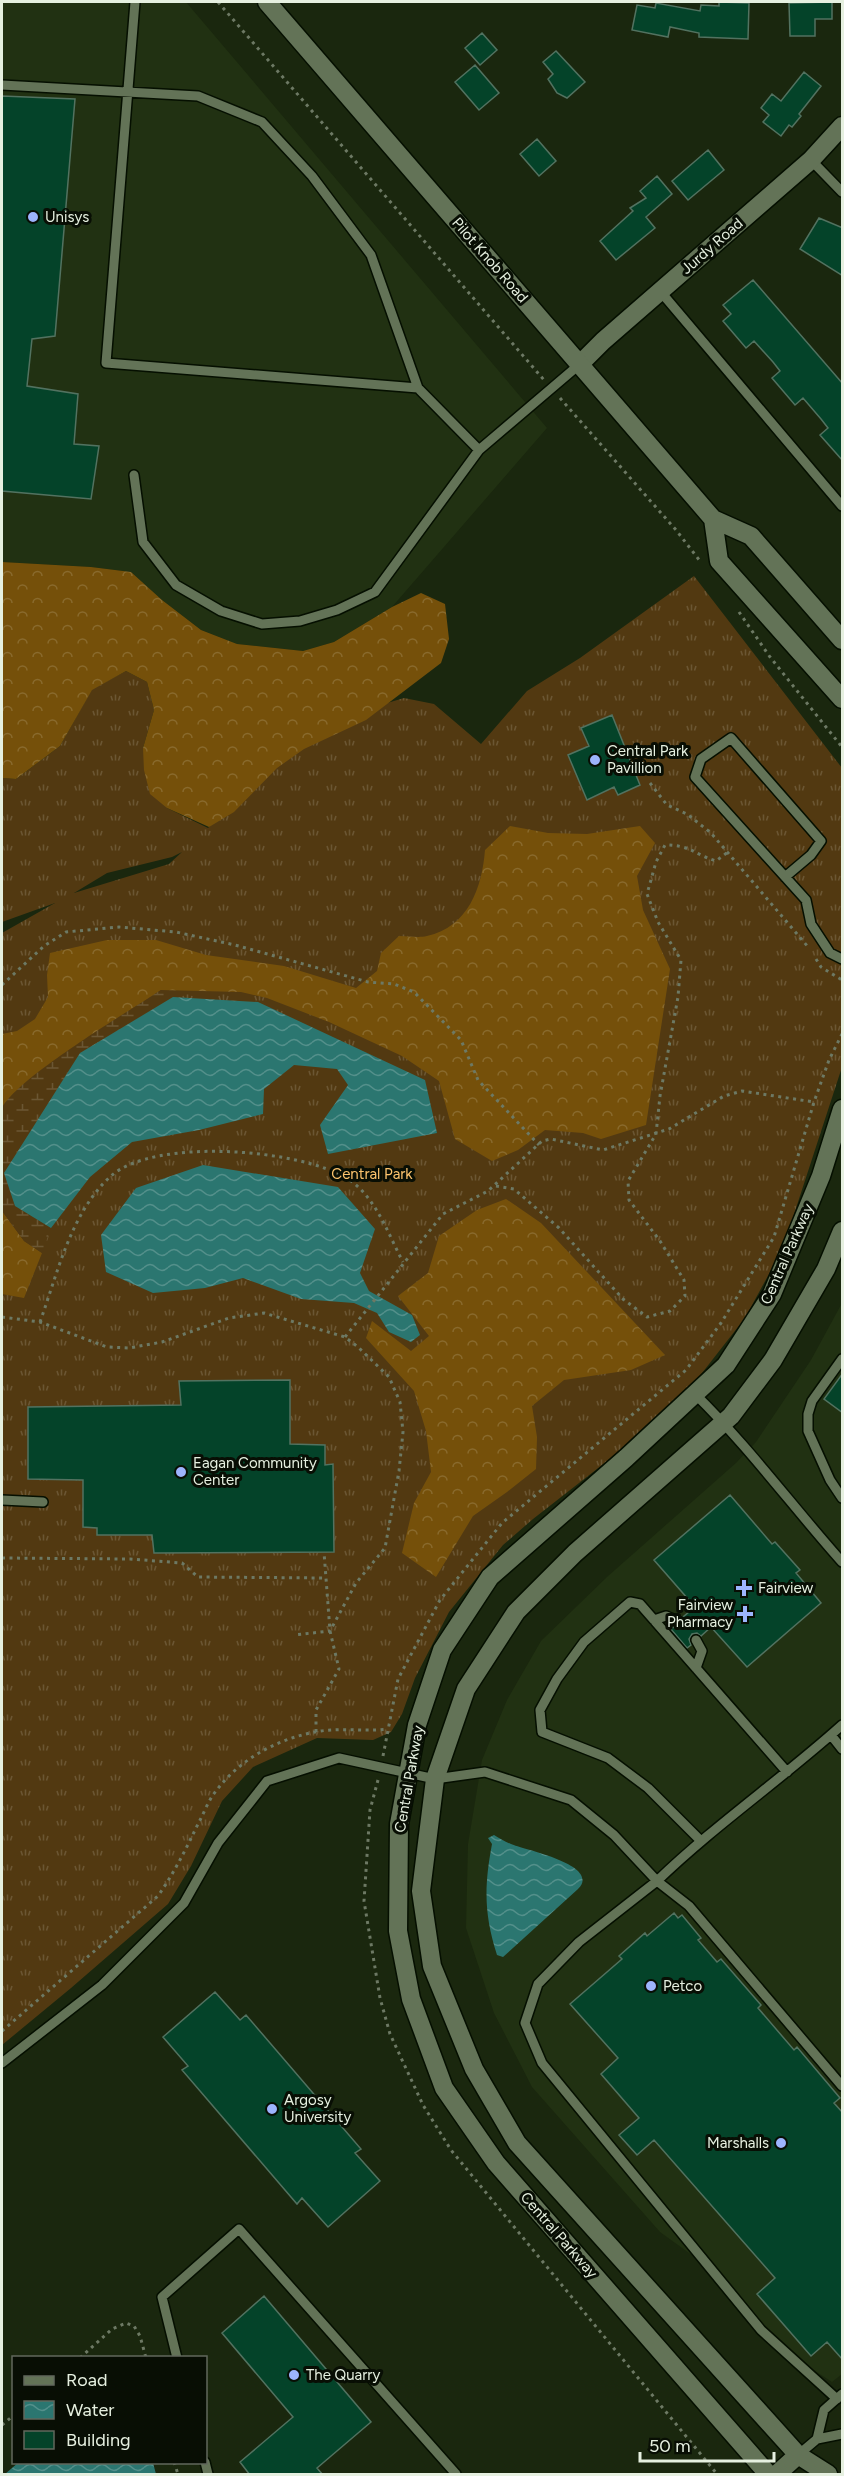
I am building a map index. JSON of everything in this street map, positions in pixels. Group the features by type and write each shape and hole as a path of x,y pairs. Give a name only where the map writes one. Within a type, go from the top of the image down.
{"street":[{"name":"Pilot Knob Road","path":"267,2 712,519 751,536 843,640"},
{"name":"Jurdy Road","path":"580,364 811,160 843,126"},
{"path":"712,519 719,561 843,699"},
{"name":"Central Parkway","path":"768,2475 496,2163 444,2088 411,2000 398,1931 399,1824 417,1725 442,1650 490,1577 626,1458 726,1365 772,1294 821,1176 843,1109"},
{"name":"Central Parkway","path":"828,2475 798,2455 518,2143 474,2069 432,1966 421,1891 435,1779 466,1689 516,1612 575,1553 724,1423 773,1360 826,1269 843,1231"},
{"path":"777,2475 798,2455"}],"lane":[{"path":"135,2 106,363 418,388"},
{"path":"2,85 198,96 262,122 312,176 371,255 418,388 479,450"},
{"path":"811,160 843,192"},
{"path":"660,291 843,506"},
{"path":"134,475 143,542 176,585 220,611 262,624 300,621 338,610 375,592 479,450 580,364"},
{"path":"785,878 811,855 821,841 731,738 701,759 695,777 785,878 806,900 811,924 830,952 843,959"},
{"path":"843,1359 812,1401 808,1414 808,1431 830,1480 843,1498"},
{"path":"695,1394 724,1423 843,1562"},
{"path":"2,1500 43,1502"},
{"path":"701,1841 648,1788 608,1758 542,1732 540,1710 557,1679 584,1642 630,1602 640,1604 787,1772"},
{"path":"654,1620 666,1616 678,1621"},
{"path":"696,1640 702,1651 696,1668"},
{"path":"817,2439 824,2410 840,2397 761,2330 542,2063 525,2022 538,1984 579,1942 657,1881 701,1841 843,1725"},
{"path":"831,1736 843,1749"},
{"path":"2,2063 102,1985 184,1903 218,1843 267,1781 339,1758 435,1779 485,1772 571,1800 614,1835 657,1881 689,1906 843,2086"},
{"path":"177,2356 162,2297 238,2229 456,2475"},
{"path":"798,2455 817,2439 843,2434"}],"path":[{"path":"218,2 550,388 676,530 704,566"},
{"path":"738,612 770,657 843,747"},
{"path":"650,783 667,805 687,814 711,833 810,949"},
{"path":"496,1186 514,1188 559,1228 623,1299 647,1317 670,1311 685,1296 684,1280 660,1241 629,1200 628,1181 656,1134 678,997 681,960 658,922 647,894 656,862 665,845 683,845 703,857 716,861 728,852"},
{"path":"2,985 44,946 66,932 119,927 176,932 235,945 368,982 394,984 414,992 454,1032 461,1040 478,1080 538,1145"},
{"path":"815,958 820,967 843,980"},
{"path":"717,2475 451,2150 423,2105 390,2034 382,2007 364,1901 370,1810 398,1679 440,1600 502,1522 686,1370 721,1323 774,1237 814,1102 829,1060 843,1034"},
{"path":"345,1337 443,1214 496,1186 538,1145 551,1139 603,1150 669,1129 724,1096 742,1091 814,1102"},
{"path":"40,1322 76,1221 100,1188 112,1175 135,1160 171,1153 222,1151 288,1159 322,1167 349,1180 370,1199 403,1262"},
{"path":"2,1317 40,1322 107,1347 129,1348 162,1342 229,1317 264,1313 345,1337 389,1377 400,1402 403,1432 399,1472 385,1548 356,1583 330,1630"},
{"path":"316,1732 316,1710 339,1669 330,1630 324,1552"},
{"path":"2,1558 130,1559 182,1563 198,1577 326,1578"},
{"path":"294,1635 330,1630"},
{"path":"2,2031 158,1896 173,1875 212,1796 245,1760 292,1737 342,1728 372,1731 388,1729"},
{"path":"82,2356 112,2329 126,2323 134,2325 145,2356"}],"shaded area":[{"path":"2,2 186,2 547,428 392,607 334,642 303,651 237,644 201,630 131,572 91,567 2,562"},
{"path":"842,1303 842,2374 832,2382 783,2350 725,2279 660,2232 532,2087 494,2013 466,1928 468,1844 482,1760 507,1700 541,1641 607,1577 736,1463 756,1442 811,1360"}],"green space":[{"path":"2,562 91,567 131,572 201,630 237,644 303,651 334,642 392,607 421,593 445,604 449,639 441,663 366,720 304,749 277,768 234,812 209,827 167,808 150,794 144,770 143,748 154,710 147,682 126,671 92,690 60,746 16,779 2,778"},
{"name":"Central Park","path":"694,576 842,768 842,1067 783,1248 745,1318 695,1382 611,1458 503,1545 449,1612 415,1678 402,1714 391,1732 373,1740 317,1738 253,1767 222,1801 191,1866 168,1904 2,2045 2,933 55,903 2,922 2,778 16,779 60,746 92,689 126,671 147,682 154,710 143,748 167,808 208,828 285,755 347,715 404,698 434,704 481,744 527,691 580,658","holes":["182,852 169,864 74,893 107,873 172,857"]},
{"path":"510,826 548,833 587,834 640,826 655,843 637,876 643,910 670,969 646,1125 601,1139 583,1133 545,1130 518,1150 492,1161 455,1139 439,1081 402,1056 329,1022 267,998 241,992 161,990 41,1071 2,1108 2,1034 17,1031 35,1019 48,997 47,975 50,953 107,940 156,940 206,955 284,966 356,988 377,971 381,953 399,936 427,936 453,924 463,915 476,892 485,850"},
{"path":"161,990 173,997 80,1053 15,1206 51,1228 42,1253 24,1241 2,1211 2,1108 12,1095 50,1063"},
{"path":"506,1199 541,1223 665,1355 631,1370 564,1380 532,1406 537,1437 536,1469 473,1516 436,1577 402,1553 414,1503 431,1472 426,1431 414,1391 366,1338 372,1321 411,1351 429,1336 398,1296 428,1273 439,1236 477,1210"},
{"path":"2,1211 24,1241 42,1253 24,1298 2,1294"}],"water":[{"path":"173,997 258,1002 425,1080 437,1133 328,1154 320,1125 348,1085 337,1069 294,1065 264,1089 263,1114 199,1130 132,1142 90,1177 51,1228 15,1206 4,1173 80,1053"},
{"path":"203,1165 338,1187 375,1229 360,1273 369,1291 412,1315 420,1335 411,1342 389,1332 377,1313 354,1303 301,1299 243,1278 205,1288 153,1293 106,1272 101,1235 136,1188"},
{"path":"494,1835 509,1843 571,1866 580,1873 583,1880 578,1889 503,1957 497,1955 487,1900 492,1844 488,1838"},
{"path":"17,2464 153,2464 156,2474 5,2474"}],"building":[{"path":"719,2 749,3 748,39 699,37 699,33 670,27 668,37 632,30 637,5 655,8 656,3 700,11 701,5 719,6"},
{"path":"832,2 832,19 815,19 815,36 790,36 789,3"},
{"path":"482,33 497,50 480,65 465,48"},
{"path":"556,51 585,82 567,98 557,93 548,79 553,74 543,62"},
{"path":"475,65 499,93 479,110 455,82"},
{"path":"804,72 821,86 799,114 801,116 792,127 789,125 781,136 763,122 769,115 761,108 772,94 781,101"},
{"name":"Unisys","path":"2,96 75,99 55,336 32,339 27,386 78,394 74,444 99,446 91,499 2,491"},
{"path":"537,139 556,161 539,176 520,154"},
{"path":"708,150 724,170 688,200 672,181"},
{"path":"657,176 672,194 646,217 655,228 616,260 600,241 633,211 630,208 646,198 640,191"},
{"path":"819,218 843,228 843,276 800,249"},
{"path":"753,280 843,384 843,461 820,435 828,428 821,419 803,398 795,405 772,378 780,371 773,362 754,341 746,348 723,321 731,314 723,305"},
{"name":"Central Park Pavillion","path":"612,715 640,785 618,795 614,787 587,800 568,755 589,746 581,728"},
{"path":"843,1373 843,1413 824,1399"},
{"name":"Eagan Community Center","path":"290,1380 290,1444 325,1445 325,1465 333,1464 334,1552 154,1553 152,1535 97,1535 97,1528 83,1527 83,1480 28,1479 28,1407 181,1405 179,1381"},
{"name":"Fairview","path":"730,1495 772,1544 775,1542 800,1570 796,1573 821,1603 747,1667 711,1627 701,1636 697,1633 692,1634 689,1639 691,1645 687,1648 670,1628 683,1626 685,1621 683,1617 695,1607 654,1560"},
{"path":"674,1913 678,1918 682,1915 701,1938 698,1940 717,1962 721,1959 761,2005 758,2008 794,2050 797,2047 840,2098 834,2103 843,2113 843,2360 827,2342 811,2356 757,2294 775,2278 654,2140 637,2155 619,2135 639,2118 601,2074 618,2058 570,2004 622,1959 619,1956 645,1933 647,1936"},
{"name":"Argosy University","path":"215,1992 240,2020 246,2015 361,2149 355,2153 380,2181 328,2227 302,2198 297,2204 182,2070 188,2066 163,2037"},
{"name":"The Quarry","path":"264,2296 371,2422 317,2468 323,2475 250,2475 240,2462 293,2417 222,2333"}],"place":[{"name":"Unisys","path":"33,217"},
{"name":"Central Park Pavillion","path":"595,760"},
{"name":"Eagan Community Center","path":"181,1472"},
{"name":"Fairview","path":"744,1588"},
{"name":"Fairview Pharmacy","path":"745,1614"},
{"name":"Petco","path":"651,1986"},
{"name":"Argosy University","path":"272,2109"},
{"name":"Marshalls","path":"781,2143"},
{"name":"The Quarry","path":"294,2375"}]}
